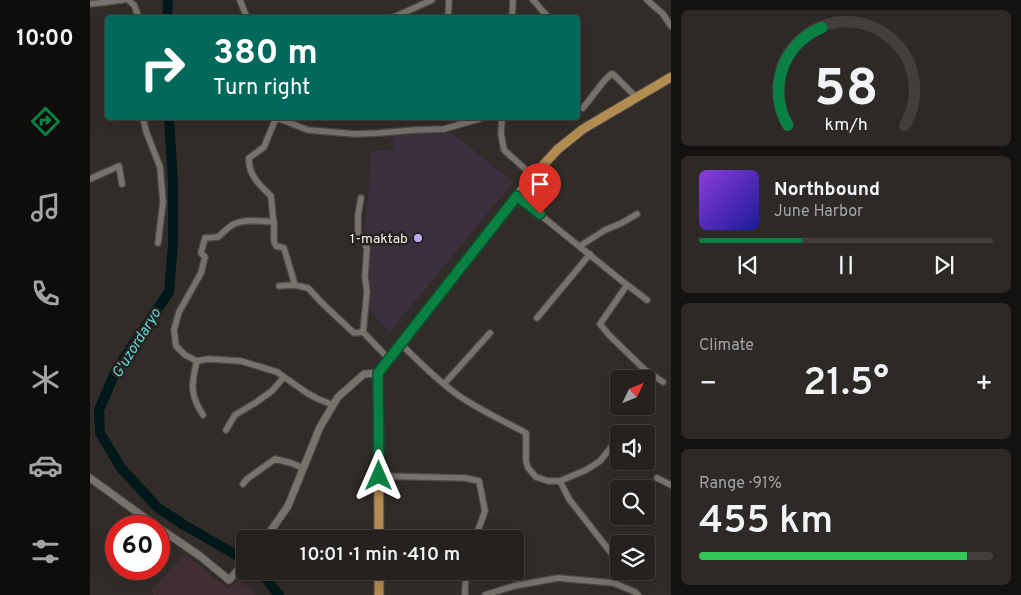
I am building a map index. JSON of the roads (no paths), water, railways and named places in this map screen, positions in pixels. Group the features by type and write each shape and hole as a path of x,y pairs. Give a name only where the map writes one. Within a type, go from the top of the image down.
{"main road":[{"path":"379,530 378,373 533,176 558,149 583,129 671,77"},
{"path":"379,580 379,595"}],"street":[{"path":"90,4 123,0"},
{"path":"128,0 134,5 137,15"},
{"path":"240,0 246,15"},
{"path":"399,15 432,0"},
{"path":"448,15 449,0"},
{"path":"512,15 513,0"},
{"path":"533,0 546,15"},
{"path":"647,0 663,14 671,26"},
{"path":"583,108 611,74 636,97"},
{"path":"143,120 160,167 163,202 158,243"},
{"path":"276,120 264,147 249,158 249,164 252,176 271,196 274,241 276,246 284,248 295,285"},
{"path":"282,120 308,130 379,134 444,129 475,120"},
{"path":"502,120 501,134 504,150 533,176"},
{"path":"90,179 119,166 122,184"},
{"path":"517,196 647,300"},
{"path":"361,198 358,215 358,234 366,248 365,277 367,292 363,332"},
{"path":"580,246 605,230 622,224 637,214"},
{"path":"274,222 250,221 235,223 218,237 205,238 201,253 205,257 201,273 179,312 174,330 176,346 185,355 197,361 208,359 241,361 278,372 312,396 333,405"},
{"path":"537,318 590,254"},
{"path":"279,286 295,285 308,288 324,306 354,333 363,332"},
{"path":"627,285 600,324 644,369 664,382"},
{"path":"363,332 390,359"},
{"path":"444,384 490,333"},
{"path":"401,344 455,393 480,410 526,433 526,462 528,468 536,477 548,482 560,481 586,470 600,461 610,448"},
{"path":"197,361 194,373 193,394 196,404 203,415"},
{"path":"272,530 288,506 320,427 338,397 364,374 378,373"},
{"path":"226,430 235,415 272,391 284,377"},
{"path":"243,484 247,479 276,459 303,468"},
{"path":"379,476 465,478 479,481 485,511 478,530"},
{"path":"90,478 141,515"},
{"path":"657,478 671,485"},
{"path":"560,481 570,499 610,550"},
{"path":"170,536 200,556 228,580 236,572"},
{"path":"489,594 514,586 558,578 614,583 638,595"},
{"path":"465,595 466,580"}],"waterway":[{"name":"G'uzordaryo","path":"167,15 168,0"},
{"name":"G'uzordaryo","path":"169,120 173,182 173,245 169,292 116,370 99,410 100,433 121,468 157,507 236,555"},
{"name":"G'uzordaryo","path":"267,580 279,595"}],"place":[{"name":"1-maktab","path":"418,238"}]}
